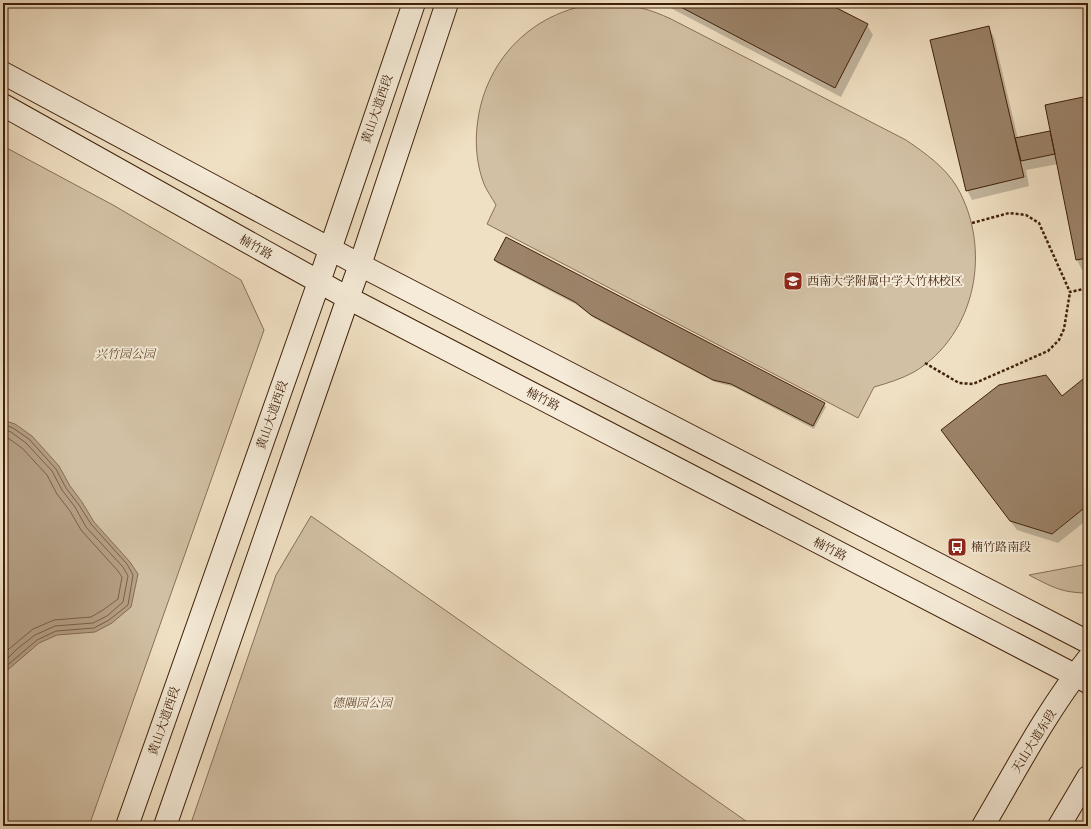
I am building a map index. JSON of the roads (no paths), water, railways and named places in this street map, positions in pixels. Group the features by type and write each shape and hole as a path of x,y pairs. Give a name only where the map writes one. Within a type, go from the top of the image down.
{"main road":[{"name":"黄山大道西段","path":"127,826 319,282 414,3"},
{"path":"165,826 360,265 447,3"},
{"path":"3,72 360,265 1088,642"},
{"name":"楠竹路","path":"3,105 348,298 1084,672"},
{"name":"天山大道东段","path":"983,826 1034,740 1084,672"},
{"path":"1059,826 1088,777"}],"water":[{"path":"3,420 15,424 32,436 59,466 70,486 94,522 130,562 138,574 131,607 112,623 95,632 57,635 39,643 3,674"}],"place":[{"name":"西南大学附属中学大竹林校区","path":"793,281"},
{"name":"楠竹路南段","path":"957,547"}],"park label":[{"name":"兴竹园公园","path":"125,354"},
{"name":"德隅园公园","path":"362,703"}]}
